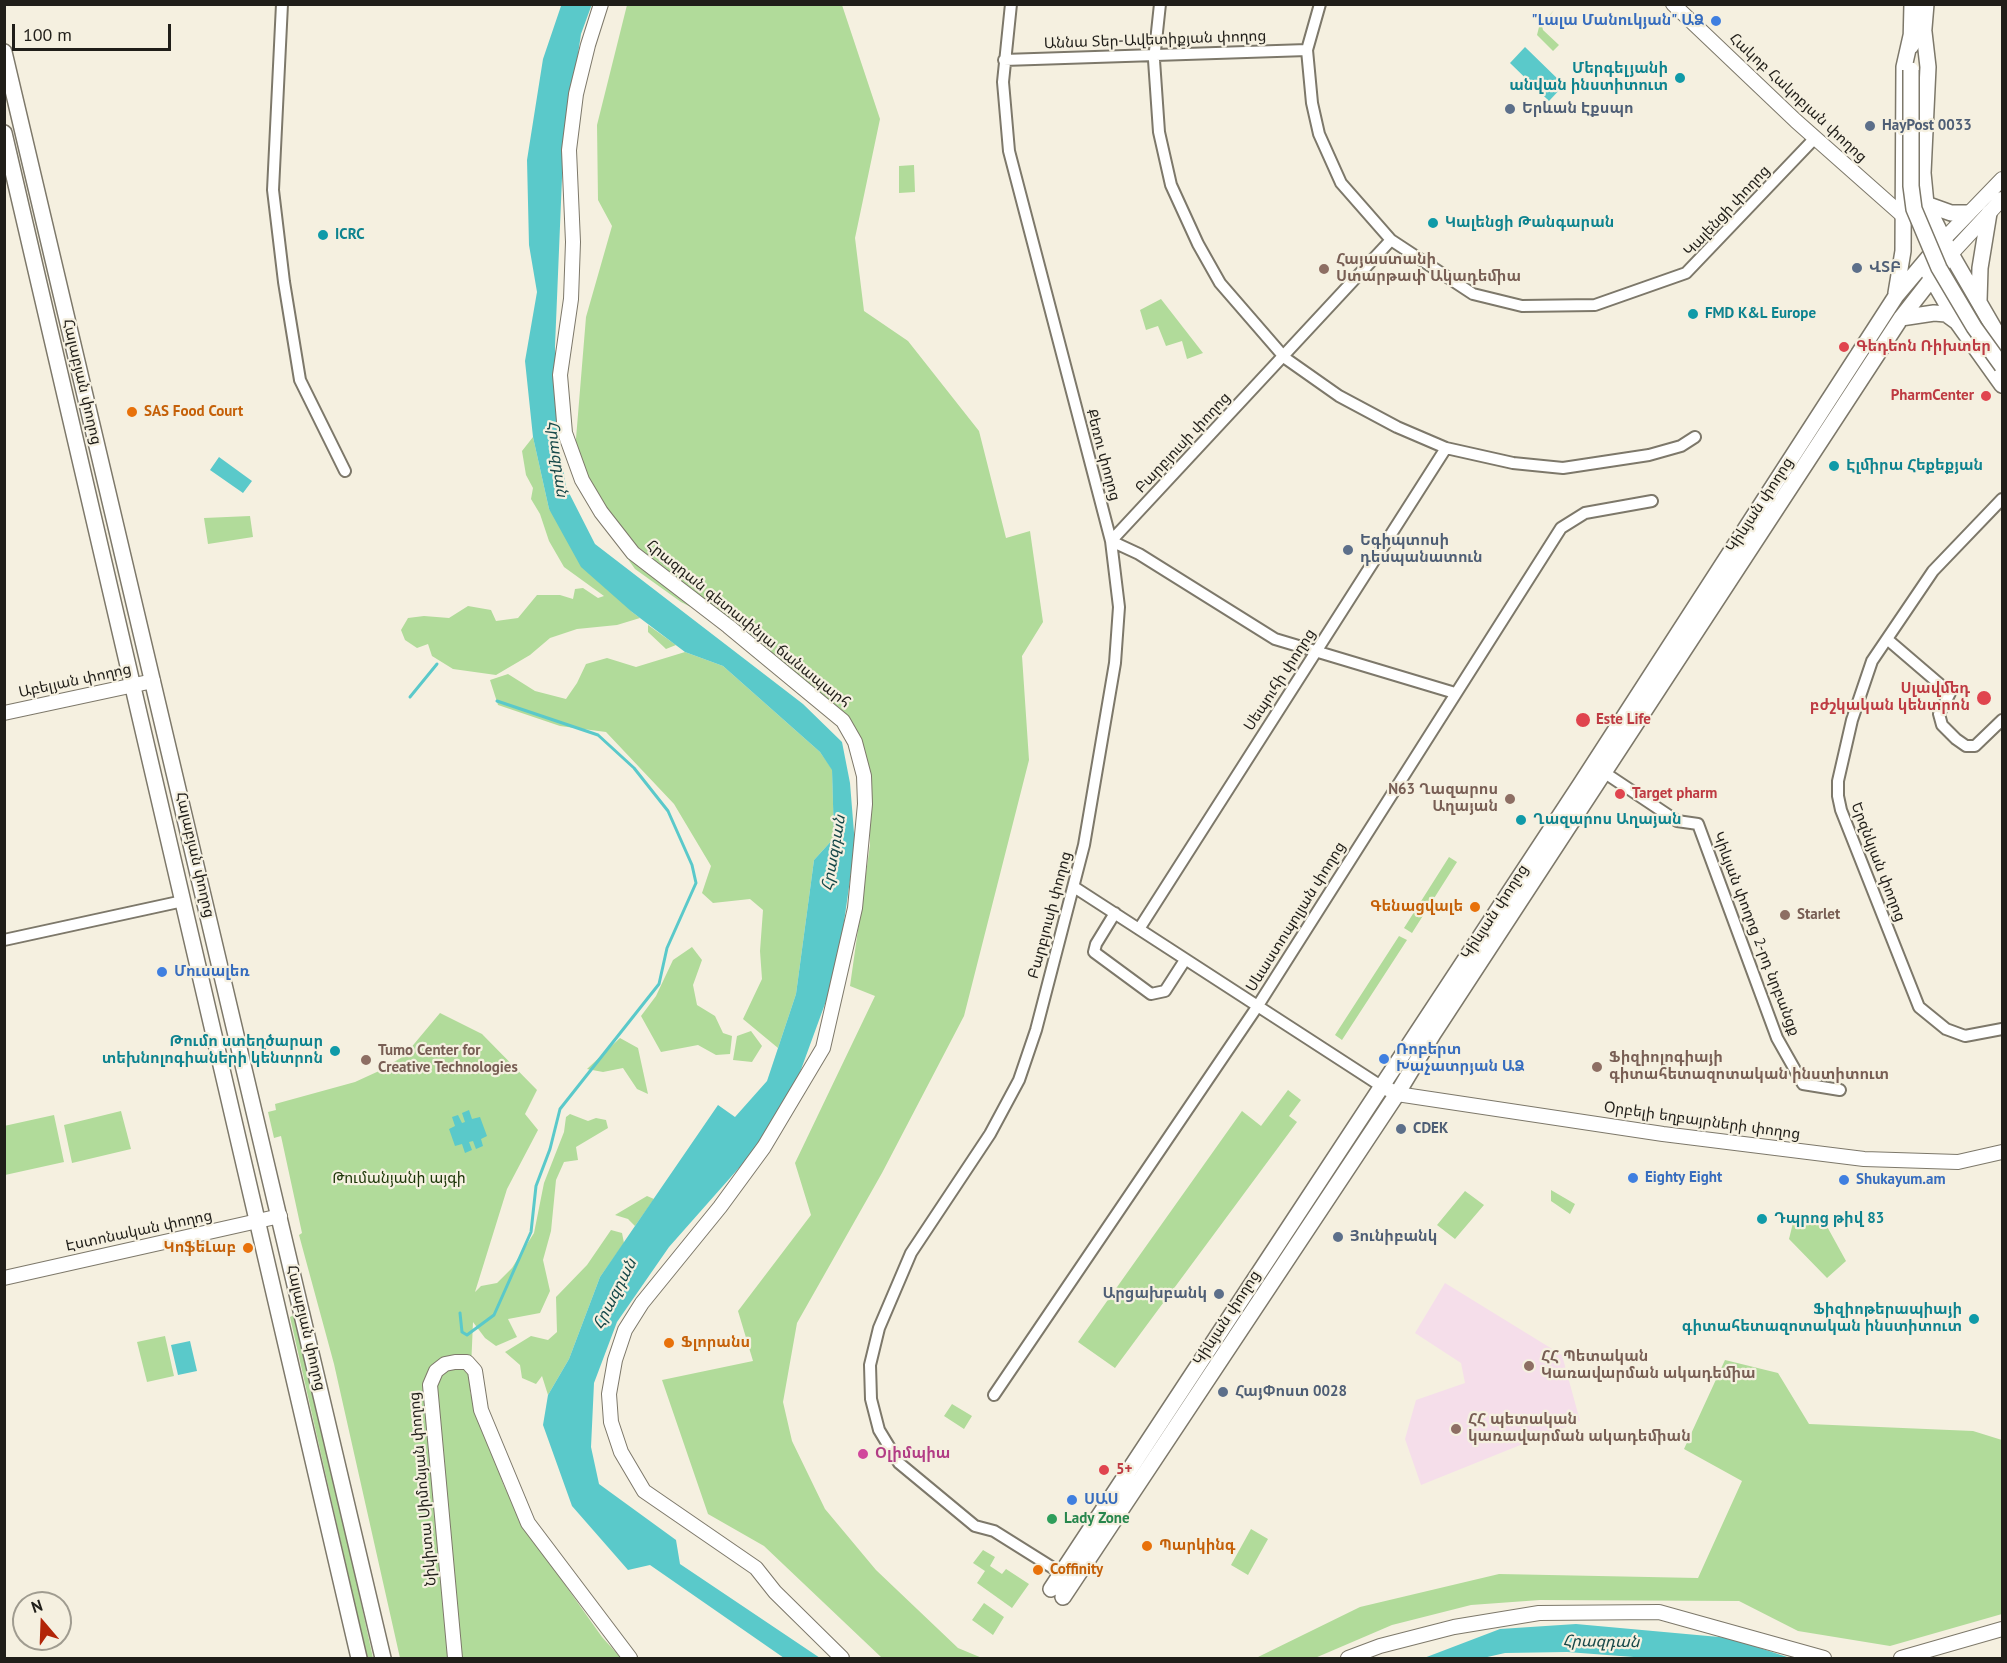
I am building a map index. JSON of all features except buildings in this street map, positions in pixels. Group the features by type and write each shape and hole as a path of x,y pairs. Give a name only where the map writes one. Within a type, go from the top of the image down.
{"main road":[{"path":"1912,4 1917,34 1928,67 1923,173 1926,204 1944,239 1942,266 1957,322"},
{"path":"1896,296 1903,251 1901,214 1904,67 1926,4"},
{"path":"1917,34 1912,197 1923,233 1974,327 2002,366"},
{"name":"Հալաբյան փողոց","path":"4,52 383,1659"},
{"name":"Հալաբյան փողոց","path":"4,133 359,1659"},
{"path":"1926,204 1951,213 1968,213"},
{"path":"1901,214 1913,215 1926,204"},
{"path":"1980,304 1980,268 1989,213"},
{"name":"Կիևյան փողոց","path":"1942,266 1900,318 1762,516 1542,856 1398,1094 1107,1532 1057,1593 1061,1573 1093,1521 1381,1086 1542,856 1605,773 1762,516 1896,296 1923,261 1944,239"},
{"path":"1923,261 1942,266 1980,304 2002,342"},
{"path":"1942,266 2002,357"},
{"path":"37,277 46,267 56,272"},
{"path":"1957,322 1960,309 1970,303 1980,304"},
{"path":"1900,318 1934,313 1946,314 1957,322 2002,385"},
{"path":"98,545 110,550 119,541"},
{"path":"1224,1323 1232,1321 1240,1329"},
{"path":"1093,1521 1098,1532 1107,1532"}],"street":[{"path":"282,4 273,190 284,282 300,380 345,471"},
{"name":"Հրազդան գետափնյա ճանապարհ","path":"601,4 576,94 568,150 573,254 571,299 560,375 565,433 582,480 601,512 633,553 745,640 843,721 855,742 864,776 865,804 855,908 823,1048 764,1147 720,1207 642,1303 625,1330 615,1360 609,1394 611,1422 621,1452 644,1491 756,1568 775,1592 842,1659"},
{"name":"Քեռու փողոց","path":"1011,4 1004,60 1004,106 1009,151 1111,541"},
{"path":"1160,4 1153,54 1159,132 1171,185 1198,244 1220,283 1285,358 1339,396 1397,427 1446,448 1514,462 1563,468 1649,455 1681,446 1695,437"},
{"name":"Կալենցի փողոց","path":"1320,4 1307,50 1312,103 1319,134 1341,183 1391,240 1473,294 1522,306 1595,305 1643,290 1694,268 1815,138"},
{"name":"Հակոբ Հակոբյան փողոց","path":"1673,4 1815,138 1901,214"},
{"name":"Աննա Տեր-Ավետիքյան փողոց","path":"1004,60 1307,50"},
{"path":"1944,239 2002,179"},
{"path":"1942,266 2002,199"},
{"name":"Բարբյուսի փողոց","path":"1061,1573 994,1531 975,1526 899,1463 879,1430 871,1399 870,1365 879,1328 911,1252 990,1134 1019,1080 1036,1030 1084,845 1115,663 1119,607 1111,541 1285,358 1391,240"},
{"name":"Սեպուհի փողոց","path":"1139,929 1446,448"},
{"name":"Երզնկյան փողոց","path":"2002,499 1933,571 1872,661 1852,720 1838,781 1841,810 1919,1007 1946,1029 1965,1036 2002,1029"},
{"name":"Սևաստոպոլյան փողոց","path":"994,1395 1257,1007 1561,528 1585,513 1652,501"},
{"path":"1111,541 1139,554 1275,639 1455,693"},
{"path":"1887,639 1950,693 1939,714 1942,725 1956,739 1966,746 1975,746 2002,720"},
{"name":"Աբելյան փողոց","path":"4,713 153,681"},
{"name":"Կիևյան փողոց 2-րդ նրբանցք","path":"1605,773 1677,821 1698,824 1777,1038 1803,1084 1840,1090"},
{"path":"1074,887 1381,1086"},
{"path":"4,940 183,901"},
{"path":"1115,914 1096,944 1094,952 1151,994 1165,991 1185,960"},
{"name":"Օրբելի եղբայրների փողոց","path":"1381,1086 1398,1094 1664,1134 1864,1159 1958,1162 2002,1152"},
{"name":"Էստոնական փողոց","path":"4,1278 280,1216"},
{"name":"Նիկիտա Սիմոնյան փողոց","path":"455,1659 430,1384 436,1371 445,1364 467,1362 475,1371 482,1410 528,1523 630,1659"},
{"path":"1348,1659 1380,1646 1454,1627 1539,1613 1659,1612 1824,1659"},
{"path":"1901,1659 2002,1629"}],"shaded area":[{"path":"1445,1283 1562,1355 1580,1421 1421,1485 1405,1439 1416,1400 1465,1383 1461,1363 1415,1333"}],"green space":[{"path":"627,5 842,5 880,119 855,238 864,311 908,341 979,431 1006,538 1030,531 1043,622 1022,656 1029,760 964,1016 882,1173 797,1323 783,1402 792,1441 825,1509 876,1570 958,1648 982,1658 882,1658 764,1546 708,1514 662,1380 753,1361 738,1311 811,1215 795,1163 875,996 850,986 870,845 869,770 831,714 724,624 681,602 635,569 602,523 574,463 586,317 612,226 598,200 597,125"},
{"path":"1554,10 1542,26 1543,30 1559,45 1553,51 1537,35 1539,27"},
{"path":"914,165 915,192 899,193 899,166"},
{"path":"1161,299 1203,353 1187,359 1182,341 1166,346 1158,326 1146,330 1140,310"},
{"path":"533,437 549,509 632,612 640,618 617,625 577,629 550,638 530,655 496,675 453,669 432,656 428,644 417,648 405,640 401,630 408,618 424,616 449,618 468,606 491,610 496,621 518,618 537,595 560,595 573,599 575,589 583,588 598,598 604,596 564,567 549,541 540,514 531,499 533,488 526,475 522,451"},
{"path":"250,516 253,537 208,544 204,518"},
{"path":"648,625 676,645 666,649 648,632"},
{"path":"685,652 723,666 820,752 832,769 834,838 814,860 796,994 778,1048 743,1019 762,979 760,951 763,910 750,899 713,903 702,893 711,866 674,804 606,732 560,726 498,705 490,680 508,674 535,691 566,699 586,664 607,658 636,667"},
{"path":"1449,857 1457,862 1412,933 1404,928"},
{"path":"1399,936 1407,940 1342,1040 1335,1035"},
{"path":"692,947 702,960 693,985 697,1005 715,1016 723,1033 732,1036 730,1054 716,1055 698,1045 661,1052 641,1016 656,996 673,960"},
{"name":"Թումանյանի այգի","path":"440,1013 482,1034 537,1090 525,1114 538,1130 507,1189 475,1292 481,1286 497,1283 512,1268 534,1233 544,1183 564,1132 566,1117 570,1114 588,1121 596,1118 606,1120 608,1128 576,1147 578,1160 564,1162 556,1180 551,1231 543,1260 550,1291 540,1313 508,1319 517,1337 496,1346 485,1338 473,1322 470,1392 504,1486 527,1531 602,1637 621,1658 400,1658 334,1364 299,1235 302,1233 281,1136 274,1138 268,1112 276,1110 275,1104 355,1082 379,1071 404,1056"},
{"path":"751,1031 762,1046 752,1062 733,1060 737,1036"},
{"path":"620,1038 638,1048 648,1094 637,1089 623,1068 603,1072 587,1069"},
{"path":"1288,1090 1301,1100 1289,1116 1297,1122 1115,1368 1078,1342 1242,1111 1261,1126"},
{"path":"121,1111 131,1149 72,1163 64,1125"},
{"path":"54,1115 64,1162 5,1175 4,1126"},
{"path":"1551,1190 1575,1204 1570,1214 1551,1201"},
{"path":"1465,1191 1484,1205 1455,1239 1437,1225"},
{"path":"647,1196 654,1199 635,1226 628,1219 615,1215"},
{"path":"1795,1215 1824,1221 1846,1261 1827,1278 1789,1239"},
{"path":"611,1230 622,1233 624,1243 600,1277 569,1359 548,1395 542,1376 536,1384 522,1378 520,1365 505,1352 531,1336 548,1340 557,1332 556,1297 587,1265"},
{"path":"294,1315 337,1493 373,1658 368,1658 366,1653 290,1317"},
{"path":"165,1336 174,1376 147,1382 137,1342"},
{"path":"1725,1360 1778,1373 1809,1424 1973,1431 2002,1440 2002,1614 1890,1646 1798,1631 1739,1601 1540,1600 1471,1605 1392,1625 1315,1658 1256,1658 1360,1607 1499,1574 1698,1578 1742,1481 1684,1449"},
{"path":"952,1404 972,1416 964,1429 944,1416"},
{"path":"1251,1529 1268,1539 1248,1575 1231,1565"},
{"path":"983,1550 995,1557 990,1566 1002,1574 1006,1569 1029,1584 1012,1608 977,1583 985,1571 973,1563"},
{"path":"984,1603 1004,1617 993,1635 972,1620"}],"water":[{"name":"Հրազդան","path":"592,4 581,34 563,154 555,346 557,429 566,487 595,544 803,704 842,742 850,783 855,845 837,971 795,1086 753,1152 669,1247 617,1322 594,1383 591,1447 599,1484 676,1540 680,1564 820,1658 784,1658 650,1565 628,1570 572,1506 543,1425 548,1395 569,1359 600,1277 718,1105 735,1117 767,1081 796,994 814,860 834,838 832,770 820,752 723,666 685,652 632,612 581,567 549,509 533,437 525,361 537,292 529,245 527,160 543,59 561,6"},
{"path":"1525,47 1564,85 1549,101 1510,63"},
{"path":"219,457 252,481 243,493 210,470"},
{"path":"469,1110 472,1119 480,1117 487,1136 481,1139 483,1146 476,1149 473,1141 469,1142 472,1150 465,1153 462,1144 455,1146 449,1129 455,1126 452,1117 458,1115 462,1123 465,1122 462,1113"},
{"path":"190,1341 197,1371 178,1375 171,1345"},
{"name":"Հրազդան","path":"1576,1624 1730,1638 1790,1658 1647,1658 1567,1652 1505,1653 1483,1658 1424,1658 1500,1629"}],"waterway":[{"path":"410,697 437,664"},
{"path":"460,1313 462,1332 467,1335 494,1315 531,1232 536,1186 550,1149 560,1109 659,984 667,948 696,883 692,865 668,811 634,768 598,735 497,701"}],"place":[{"name":"\"Լալա Մանուկյան\" ԱՁ","path":"1716,21"},
{"name":"Մերգելյանի անվան ինստիտուտ","path":"1680,78"},
{"name":"Երևան Էքսպո","path":"1510,109"},
{"name":"HayPost 0033","path":"1870,126"},
{"name":"Կալենցի Թանգարան","path":"1433,223"},
{"name":"ICRC","path":"323,235"},
{"name":"ՎՏԲ","path":"1857,268"},
{"name":"Հայաստանի Ստարթափ Ակադեմիա","path":"1324,269"},
{"name":"FMD K&L Europe","path":"1693,314"},
{"name":"Գեդեոն Ռիխտեր","path":"1844,347"},
{"name":"PharmCenter","path":"1986,396"},
{"name":"SAS Food Court","path":"132,412"},
{"name":"Էլմիրա Հեքեքյան","path":"1834,466"},
{"name":"Եգիպտոսի դեսպանատուն","path":"1348,550"},
{"name":"Սլավմեդ բժշկական կենտրոն","path":"1984,698"},
{"name":"Este Life","path":"1583,720"},
{"name":"Target pharm","path":"1620,794"},
{"name":"N63 Ղազարոս Աղայան","path":"1510,799"},
{"name":"Ղազարոս Աղայան","path":"1521,820"},
{"name":"Գենացվալե","path":"1475,907"},
{"name":"Starlet","path":"1785,915"},
{"name":"Մուսալեռ","path":"162,972"},
{"name":"Թումո ստեղծարար տեխնոլոգիաների կենտրոն","path":"335,1051"},
{"name":"Ռոբերտ Խաչատրյան ԱՁ","path":"1384,1059"},
{"name":"Tumo Center for Creative Technologies","path":"366,1060"},
{"name":"Ֆիզիոլոգիայի գիտահետազոտական ինստիտուտ","path":"1597,1067"},
{"name":"CDEK","path":"1401,1129"},
{"name":"Eighty Eight","path":"1633,1178"},
{"name":"Shukayum.am","path":"1844,1180"},
{"name":"Դպրոց թիվ 83","path":"1762,1219"},
{"name":"Յունիբանկ","path":"1338,1237"},
{"name":"ԿոֆեԼաբ","path":"248,1248"},
{"name":"Արցախբանկ","path":"1219,1294"},
{"name":"Ֆիզիոթերապիայի գիտահետազոտական ինստիտուտ","path":"1974,1319"},
{"name":"Ֆլորանս","path":"669,1343"},
{"name":"ՀՀ Պետական Կառավարման ակադեմիա","path":"1529,1366"},
{"name":"ՀայՓոստ 0028","path":"1223,1392"},
{"name":"ՀՀ պետական կառավարման ակադեմիան","path":"1456,1429"},
{"name":"Օլիմպիա","path":"863,1454"},
{"name":"5+","path":"1104,1470"},
{"name":"ՍԱՍ","path":"1072,1500"},
{"name":"Lady Zone","path":"1052,1519"},
{"name":"Պարկինգ","path":"1147,1546"},
{"name":"Coffinity","path":"1038,1570"}]}
